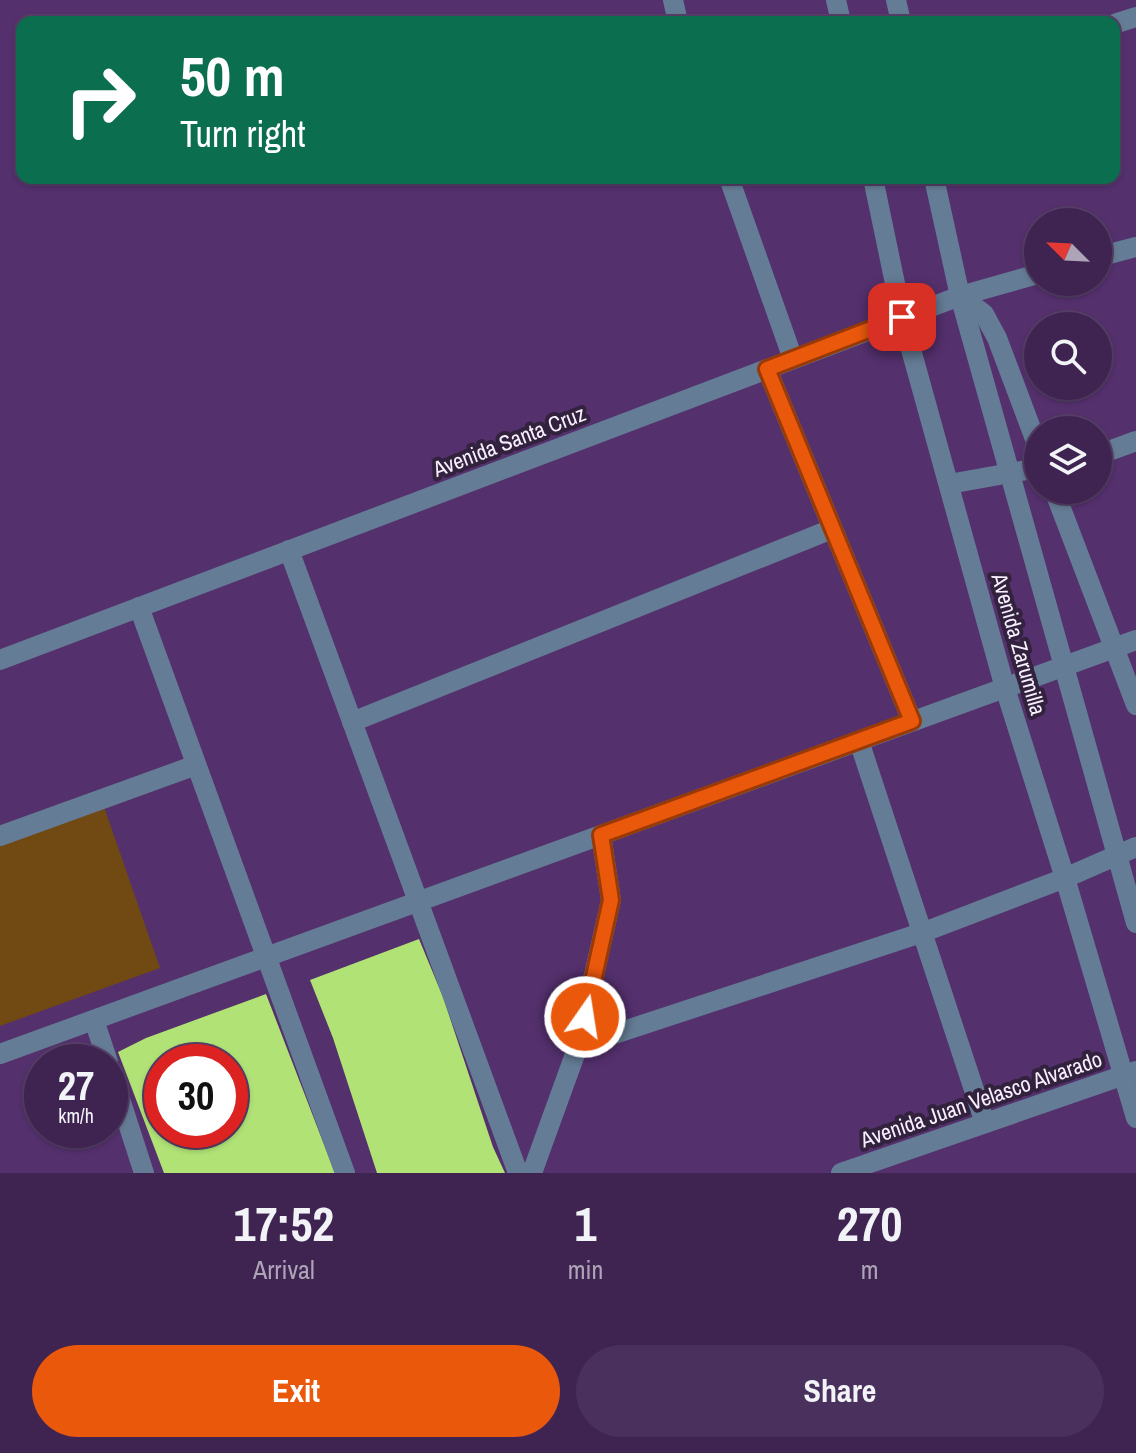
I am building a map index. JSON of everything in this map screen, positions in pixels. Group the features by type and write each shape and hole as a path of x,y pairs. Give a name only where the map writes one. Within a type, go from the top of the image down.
{"street":[{"path":"731,184 793,359"},
{"name":"Avenida Zarumilla","path":"874,184 902,317 1005,688 1130,1073 1136,1118"},
{"name":"Avenida Zarumilla","path":"935,184 960,296 1064,666 1126,850 1136,923"},
{"path":"1112,253 1136,247"},
{"name":"Avenida Santa Cruz","path":"0,660 902,317 1024,278"},
{"path":"960,296 984,314 997,338 1026,416"},
{"path":"767,369 912,721"},
{"path":"1112,450 1136,441"},
{"path":"949,484 1024,470"},
{"path":"1059,504 1136,705"},
{"path":"352,722 832,529"},
{"path":"289,550 518,1173"},
{"path":"139,607 345,1173"},
{"path":"0,1054 1136,640"},
{"path":"859,741 985,1123"},
{"path":"0,836 196,765"},
{"path":"532,1173 578,1046 611,900 601,835"},
{"path":"578,1046 924,932 1065,878 1126,850"},
{"path":"94,1020 102,1044"},
{"name":"Avenida Juan Velasco Alvarado","path":"841,1173 884,1166 985,1123 1130,1073"},
{"path":"128,1124 144,1173"}],"shaded area":[{"path":"103,804 160,968 0,1026 0,841"}],"building":[{"path":"419,939 443,997 493,1147 505,1173 377,1173 333,1038 310,980"},
{"path":"266,994 335,1173 164,1173 154,1148 248,1148 248,1044 144,1044 144,1120 128,1078 128,1047"}],"route":[{"path":"585,1017 611,900 601,835 912,721 767,369 902,317"}]}
